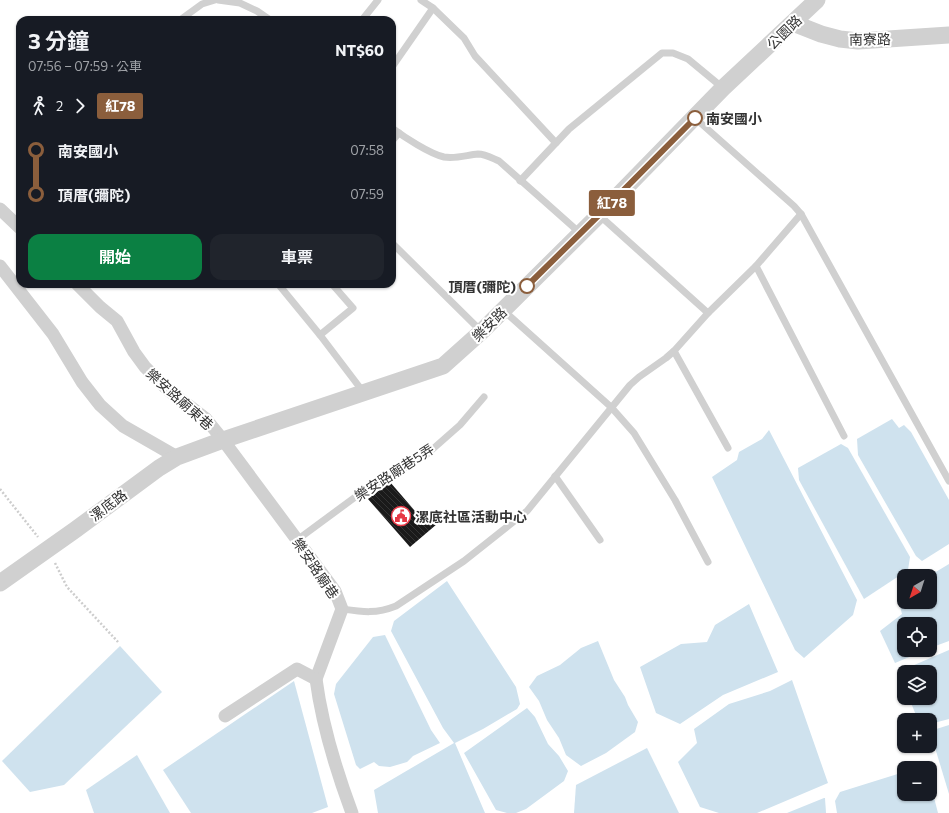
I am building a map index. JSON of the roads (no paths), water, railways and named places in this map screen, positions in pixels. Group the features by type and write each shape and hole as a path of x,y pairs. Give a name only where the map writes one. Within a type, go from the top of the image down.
{"street":[{"name":"公園路","path":"727,85 815,1"},
{"name":"南寮路","path":"793,23 821,34 840,39 858,41 949,35"},
{"name":"樂安路","path":"223,440 364,394 443,366 481,332 727,85"},
{"path":"0,209 16,224"},
{"path":"0,266 16,287"},
{"path":"17,288 53,334 82,382 100,406 123,426 177,457"},
{"name":"樂安路廟東巷","path":"81,288 100,307 117,320 144,367 167,389 206,418 223,440"},
{"name":"漯底路","path":"0,583 75,530 158,468 177,457 223,440"},
{"name":"樂安路廟巷","path":"223,440 335,591 342,609 316,679"},
{"path":"225,716 298,669 316,679 320,708 340,781 352,813"}],"lane":[{"path":"186,16 202,4 217,0 240,3 264,16"},
{"path":"365,16 378,0"},
{"path":"421,0 433,8 464,38 475,56 556,143"},
{"path":"396,61 433,8"},
{"path":"520,181 569,129 662,54 673,53 688,59 727,85"},
{"path":"695,118 794,206 801,214 949,481"},
{"path":"396,131 435,155 459,157 479,154 486,155 499,161 580,233"},
{"path":"396,137 399,134"},
{"path":"342,609 368,612 384,611 396,606 464,561 527,511 611,407 639,376 674,351 708,313 756,266 801,214"},
{"path":"599,215 708,313"},
{"path":"396,247 481,332"},
{"path":"756,266 844,436"},
{"path":"281,288 320,335 364,394"},
{"path":"320,335 354,308 336,288"},
{"path":"503,310 611,407 634,433 675,500 708,562"},
{"path":"674,351 728,448"},
{"name":"樂安路廟巷5弄","path":"297,540 358,495 426,455 460,425 484,397"},
{"path":"555,476 600,540"}],"water":[{"path":"892,419 899,428 904,425 911,432 949,500 949,544 922,561 916,556 858,455 857,439"},
{"path":"769,430 857,600 853,615 804,658 795,650 712,477 737,460 739,452 762,439"},
{"path":"841,444 848,448 910,557 908,569 897,569 897,577 864,599 799,480 798,468"},
{"path":"949,564 949,641 937,645 937,617 898,617 902,614 901,609 937,609 937,571"},
{"path":"447,581 516,687 520,704 517,709 455,743 485,813 378,813 374,790 454,743 443,728 391,631 394,621"},
{"path":"749,604 778,672 723,695 680,724 656,713 640,667 681,644 707,642 715,625"},
{"path":"897,618 897,657 909,657 895,663 880,631"},
{"path":"385,635 431,730 440,743 413,756 407,762 390,767 379,766 374,762 360,769 356,765 334,694 336,684 373,637"},
{"path":"598,641 614,680 638,722 635,732 606,753 581,766 566,755 559,738 547,720 539,701 529,687 537,676 560,665 581,648"},
{"path":"120,646 162,692 64,785 30,792 2,761"},
{"path":"949,650 949,719 937,722 937,713 915,713 912,705 937,705 937,665 914,665 933,657 937,657 937,655"},
{"path":"792,680 828,783 757,813 719,813 700,807 678,762 697,743 694,729 729,704 770,691"},
{"path":"294,681 328,807 312,813 191,813 163,770"},
{"path":"527,708 535,717 548,744 559,756 568,771 564,781 526,809 516,813 507,813 496,810 464,753"},
{"path":"949,725 949,794 937,753 937,729"},
{"path":"647,748 679,813 574,813 576,785"},
{"path":"137,755 170,813 94,813 86,790"},
{"path":"897,774 897,801 935,801 938,813 837,813 835,801 840,792"},
{"path":"824,798 826,813 787,813"}],"place":[{"name":"南安國小","path":"695,118"},
{"name":"頂厝(彌陀)","path":"527,286"},
{"name":"漯底社區活動中心","path":"401,516"}]}
